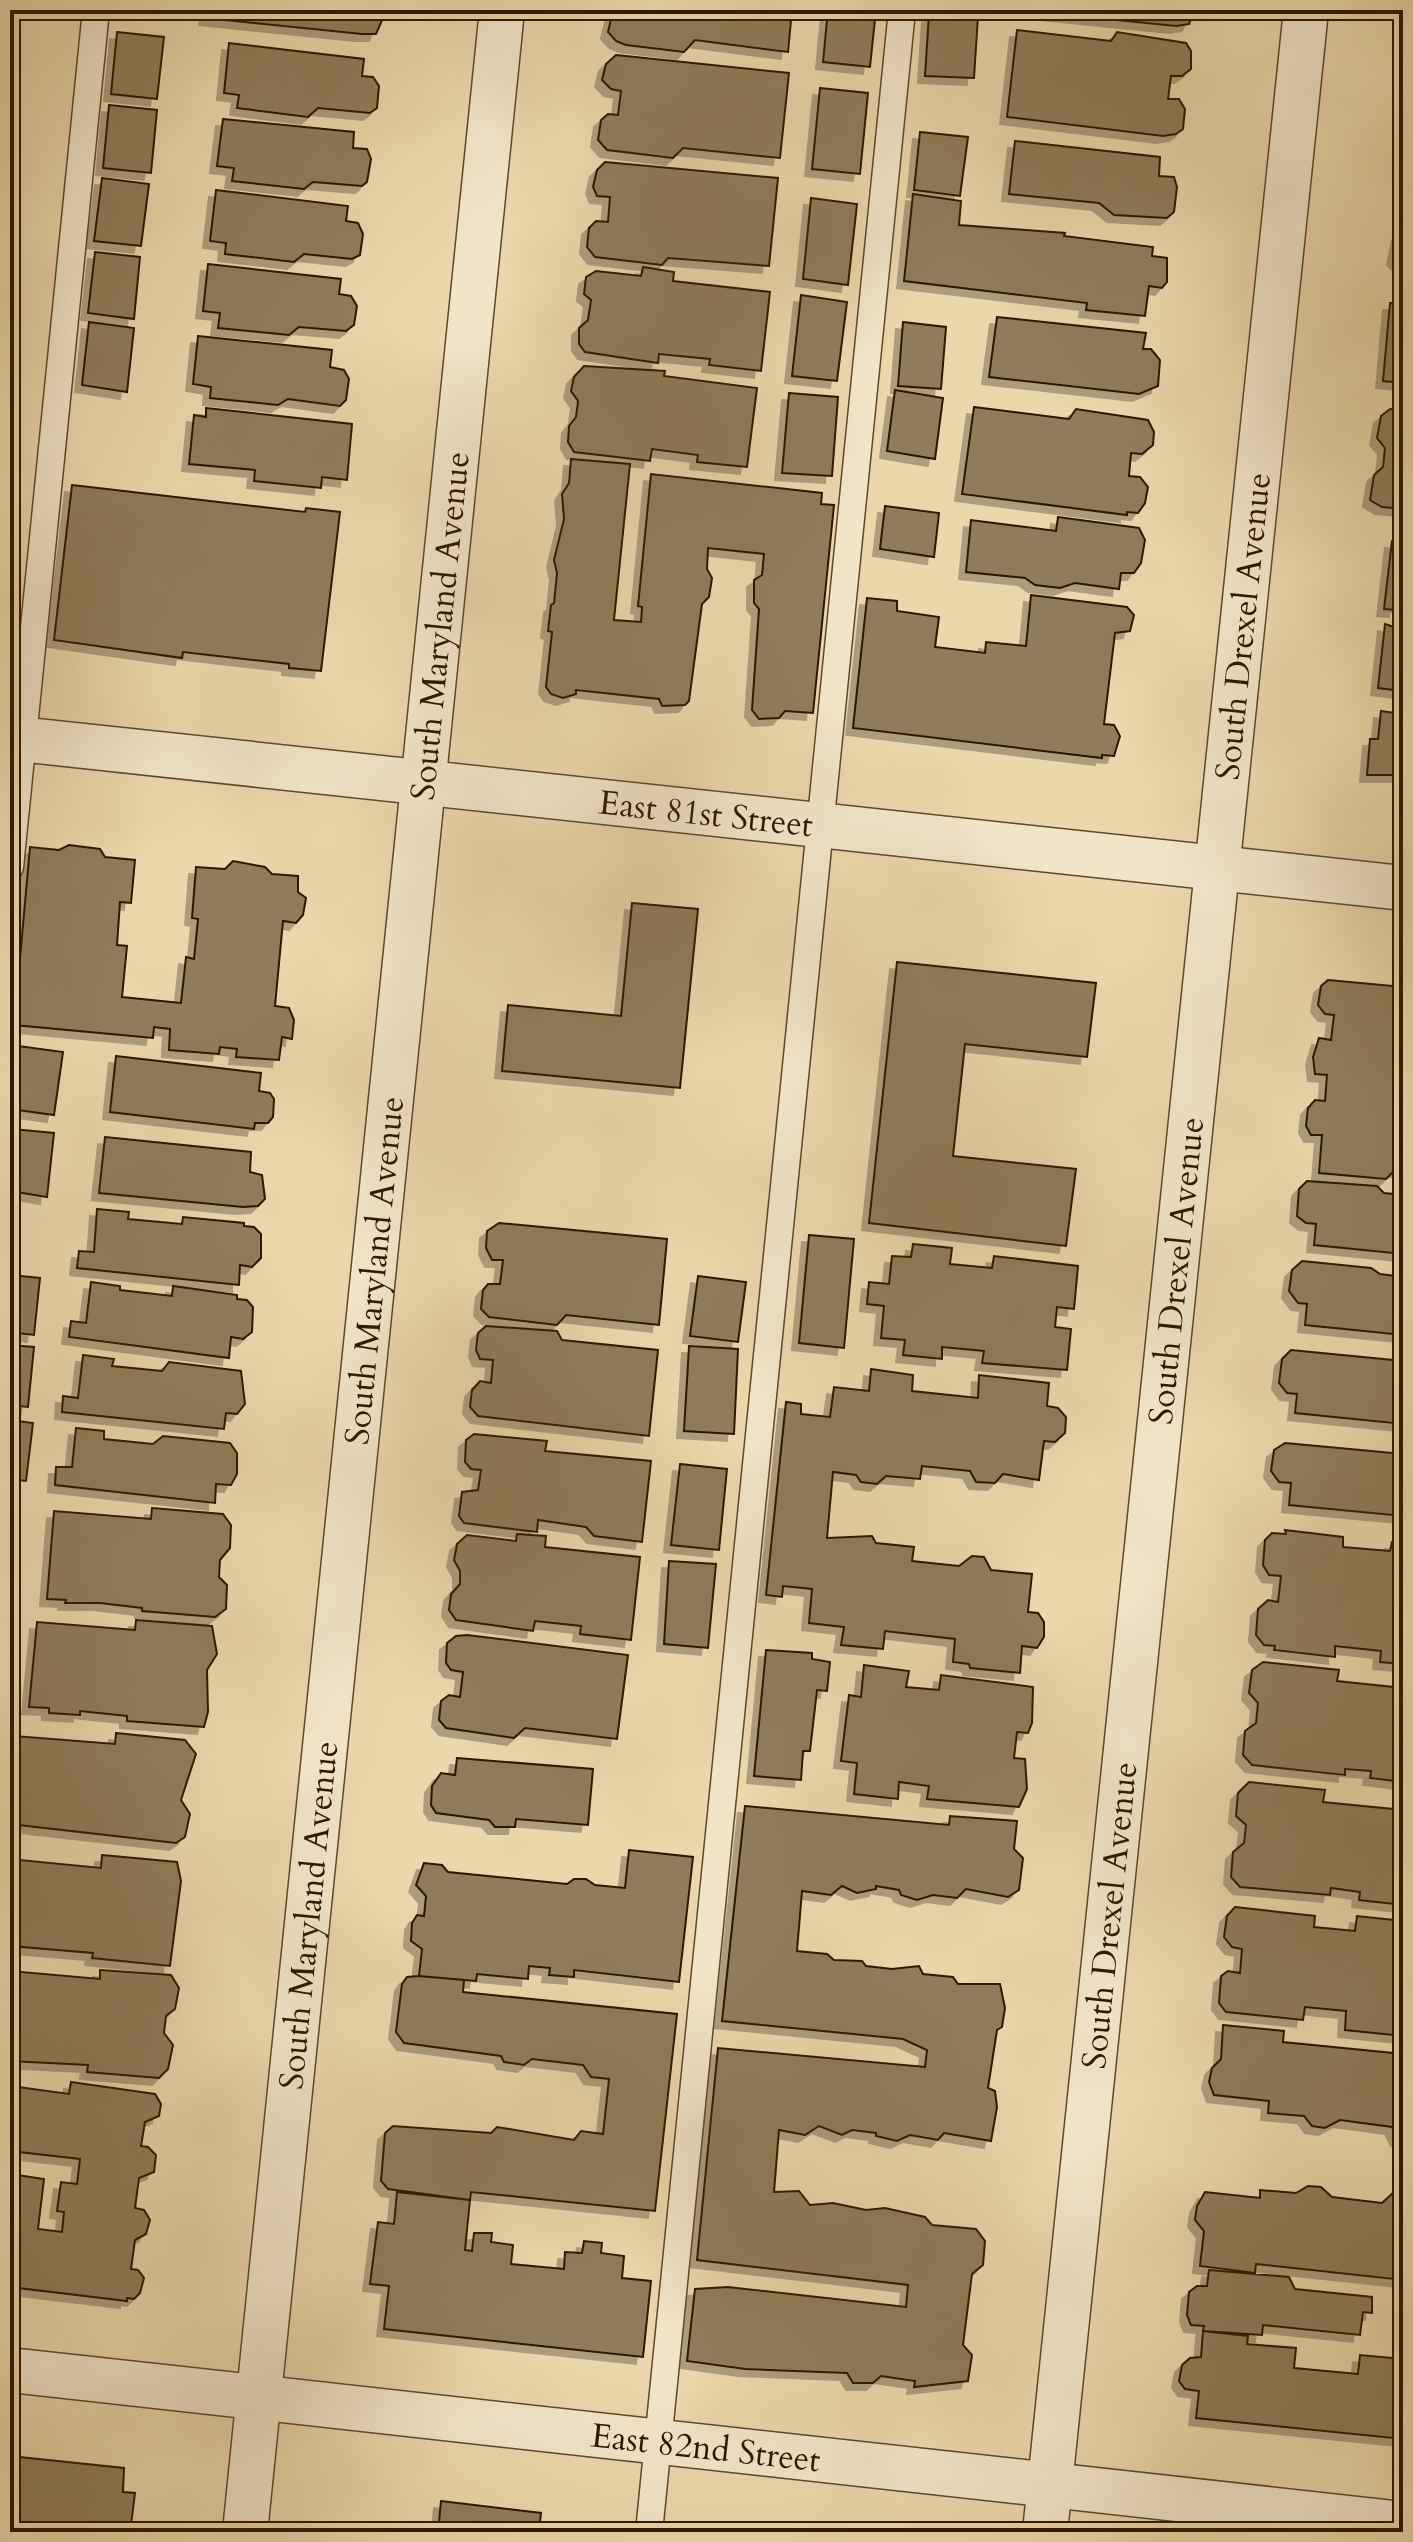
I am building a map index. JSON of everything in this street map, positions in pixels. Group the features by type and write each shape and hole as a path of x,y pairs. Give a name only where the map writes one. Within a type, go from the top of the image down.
{"street":[{"name":"South Maryland Avenue","path":"245,2532 502,10"},
{"name":"South Drexel Avenue","path":"1045,2532 1306,10"},
{"name":"East 81st Street","path":"16,739 1403,888"},
{"name":"East 82nd Street","path":"10,2370 1403,2524"}],"lane":[{"path":"10,867 16,739 96,10"},
{"path":"649,2532 902,10"}],"building":[{"path":"207,10 386,11 376,34 362,34 206,18"},
{"path":"613,10 792,10 788,52 695,40 684,52 626,45 616,41 608,32"},
{"path":"828,10 876,10 870,67 823,62"},
{"path":"1017,10 1195,10 1189,24 1176,26"},
{"path":"929,14 978,16 974,78 925,76"},
{"path":"1017,30 1111,41 1117,32 1186,43 1191,51 1191,69 1182,76 1171,76 1168,99 1179,99 1185,109 1183,129 1176,134 1163,136 1007,117"},
{"path":"117,32 164,37 157,99 111,94"},
{"path":"229,43 364,59 362,76 373,77 379,86 377,108 370,113 318,108 308,117 237,108 239,95 224,93"},
{"path":"616,55 789,73 780,158 683,148 673,158 607,150 598,140 601,120 608,114 618,115 621,91 611,89 602,80 606,64"},
{"path":"820,88 868,93 860,174 812,169"},
{"path":"109,105 157,110 151,173 103,168"},
{"path":"223,119 354,132 353,148 367,149 371,159 367,182 362,186 313,182 304,189 232,181 234,168 217,166"},
{"path":"920,132 968,137 960,196 914,190"},
{"path":"1015,141 1160,157 1159,176 1174,177 1177,187 1174,212 1167,218 1114,215 1099,203 1009,194"},
{"path":"605,162 778,178 769,266 668,258 662,265 595,257 587,247 589,228 596,221 608,222 610,197 597,196 593,187 597,170"},
{"path":"102,178 149,184 141,246 94,241"},
{"path":"216,190 348,206 346,221 358,223 363,234 360,255 352,259 304,254 294,262 225,254 226,243 210,241"},
{"path":"913,194 961,201 959,225 1065,233 1064,236 1153,247 1152,256 1167,258 1167,282 1162,288 1149,286 1145,316 1086,310 1087,303 904,281"},
{"path":"811,198 857,204 848,285 803,279"},
{"path":"1403,230 1403,267 1394,258 1399,233"},
{"path":"95,252 140,257 134,319 88,313"},
{"path":"208,264 341,279 339,294 351,296 357,306 354,325 346,331 299,327 289,335 218,328 220,313 203,311"},
{"path":"643,267 674,272 673,281 770,292 761,371 709,365 710,359 659,354 658,363 585,352 579,344 579,328 588,320 591,300 584,294 586,277 596,271 641,276"},
{"path":"801,295 847,302 837,381 792,376"},
{"path":"1390,303 1403,304 1403,383 1383,381"},
{"path":"997,317 1146,333 1143,349 1151,349 1160,360 1158,386 1139,394 989,377"},
{"path":"89,322 134,328 127,392 82,385"},
{"path":"903,322 946,327 941,389 898,386"},
{"path":"198,336 332,350 330,367 344,370 349,379 346,400 340,406 288,399 278,405 210,398 211,387 193,384"},
{"path":"584,366 665,371 664,376 757,388 747,467 697,462 698,455 652,449 650,461 574,452 568,442 569,426 576,417 578,401 571,391 574,377"},
{"path":"895,390 943,398 935,459 887,451"},
{"path":"789,393 838,397 832,476 782,473"},
{"path":"974,407 1069,419 1076,409 1148,420 1154,432 1153,445 1142,454 1131,453 1129,476 1140,477 1148,487 1145,503 1138,513 1127,512 1127,515 962,494"},
{"path":"206,408 352,424 347,480 322,477 321,488 254,481 255,470 189,464 194,415 206,417"},
{"path":"1390,409 1403,410 1403,509 1382,507 1370,500 1374,475 1383,467 1385,448 1377,438 1381,416"},
{"path":"571,459 630,464 614,620 641,622 642,607 638,606 651,474 822,493 821,504 834,505 813,713 785,711 779,718 759,719 752,710 759,609 754,603 754,580 762,575 764,554 708,548 707,569 712,578 709,597 702,604 689,701 685,705 662,706 659,699 576,690 576,694 563,698 551,694 546,687 552,632 548,631 557,573 554,560 564,519 562,494 569,483"},
{"path":"72,485 305,512 306,508 340,512 321,671 289,668 289,664 183,652 182,658 54,640"},
{"path":"885,506 939,513 934,557 880,549"},
{"path":"10,511 19,513 10,601"},
{"path":"1058,517 1139,528 1145,540 1141,563 1134,573 1121,573 1119,589 1075,583 1060,588 1035,585 1025,578 966,572 971,520 1056,531"},
{"path":"1392,541 1403,542 1403,605 1396,605 1396,610 1384,609"},
{"path":"1031,595 1127,607 1134,615 1130,631 1115,633 1104,724 1114,725 1120,736 1114,756 1102,755 1102,758 853,728 867,598 897,601 897,611 939,617 935,647 985,653 986,642 1026,646"},
{"path":"1385,624 1403,630 1403,691 1378,688"},
{"path":"1381,711 1403,714 1403,775 1367,775 1370,739 1378,739"},
{"path":"69,845 100,849 105,857 135,860 131,903 120,902 117,945 127,946 122,997 181,1003 186,957 194,959 198,919 192,918 196,867 225,869 233,861 265,867 272,874 298,876 298,892 306,898 303,915 296,923 283,921 275,1006 289,1008 294,1020 292,1039 282,1037 279,1060 236,1057 237,1049 220,1047 219,1054 169,1050 170,1029 154,1027 153,1038 14,1025 30,847 59,850"},
{"path":"632,903 698,909 680,1088 502,1071 508,1005 621,1016"},
{"path":"897,962 1096,983 1087,1057 965,1044 953,1156 1076,1169 1066,1246 869,1223"},
{"path":"1328,980 1403,987 1403,1171 1395,1170 1386,1179 1319,1173 1322,1135 1311,1135 1306,1126 1308,1108 1315,1100 1325,1101 1327,1075 1315,1074 1313,1057 1319,1038 1331,1040 1334,1015 1325,1014 1318,1005 1321,986"},
{"path":"18,1046 63,1052 54,1115 10,1109"},
{"path":"116,1056 261,1073 259,1091 270,1093 274,1099 273,1117 268,1123 255,1123 254,1129 110,1112"},
{"path":"12,1129 54,1133 47,1197 10,1191"},
{"path":"105,1137 251,1152 250,1172 262,1175 265,1199 258,1206 243,1207 99,1193"},
{"path":"1307,1181 1377,1186 1384,1193 1403,1195 1403,1254 1314,1245 1316,1224 1306,1223 1297,1216 1299,1189"},
{"path":"97,1209 129,1212 128,1219 182,1224 183,1217 244,1223 244,1226 254,1227 261,1234 261,1258 252,1267 240,1265 239,1285 77,1268 79,1251 94,1252"},
{"path":"499,1223 667,1239 659,1325 566,1315 557,1325 489,1317 481,1309 483,1290 488,1284 500,1284 503,1260 492,1260 486,1248 487,1231"},
{"path":"809,1235 854,1239 844,1348 799,1343"},
{"path":"913,1244 952,1248 950,1264 992,1268 994,1256 1078,1266 1074,1309 1057,1307 1055,1327 1071,1329 1067,1370 982,1363 984,1351 942,1347 942,1359 903,1355 905,1340 881,1338 884,1306 867,1304 869,1282 889,1284 892,1256 911,1257"},
{"path":"1302,1261 1371,1268 1380,1274 1403,1277 1403,1335 1305,1325 1307,1304 1298,1303 1289,1291 1292,1270"},
{"path":"10,1275 40,1278 34,1335 10,1332"},
{"path":"698,1276 746,1282 738,1342 690,1336"},
{"path":"91,1282 120,1286 120,1290 172,1296 173,1286 237,1295 237,1299 247,1300 253,1307 252,1332 243,1339 231,1337 229,1358 69,1337 71,1321 86,1323"},
{"path":"486,1326 557,1331 562,1340 658,1350 649,1436 478,1416 470,1407 472,1390 480,1381 491,1383 493,1360 480,1359 476,1350 478,1333"},
{"path":"10,1345 34,1347 28,1407 10,1405"},
{"path":"689,1346 738,1349 734,1434 684,1431"},
{"path":"1291,1350 1403,1361 1403,1424 1295,1413 1297,1394 1287,1393 1279,1383 1282,1359"},
{"path":"83,1355 114,1359 112,1366 162,1371 169,1362 241,1371 245,1404 237,1414 226,1413 224,1429 62,1412 63,1396 78,1398"},
{"path":"871,1369 913,1375 912,1391 978,1398 979,1375 1049,1383 1047,1406 1058,1408 1066,1417 1065,1433 1055,1442 1044,1441 1039,1480 1003,1474 995,1483 976,1482 970,1471 922,1466 920,1479 886,1476 877,1484 861,1482 856,1475 833,1472 827,1538 872,1536 876,1543 914,1547 912,1561 959,1566 972,1556 984,1557 991,1570 1032,1574 1028,1612 1038,1613 1044,1622 1044,1637 1037,1648 1022,1646 1020,1673 970,1668 969,1664 953,1662 955,1639 885,1631 883,1649 841,1645 844,1627 809,1623 812,1589 783,1586 782,1597 766,1595 786,1402 801,1404 801,1414 830,1417 834,1387 869,1391"},
{"path":"10,1420 33,1423 26,1481 10,1479"},
{"path":"76,1428 104,1431 104,1439 153,1444 163,1436 230,1443 237,1453 237,1474 231,1485 216,1484 215,1503 55,1485 56,1467 72,1467"},
{"path":"474,1434 547,1441 545,1451 651,1461 642,1542 594,1536 586,1527 538,1520 537,1532 464,1523 459,1516 462,1492 478,1490 481,1470 471,1469 465,1462 466,1440"},
{"path":"1285,1443 1403,1454 1403,1516 1289,1505 1291,1483 1279,1482 1271,1471 1274,1450"},
{"path":"680,1464 727,1469 719,1550 671,1545"},
{"path":"10,1493 19,1494 10,1578"},
{"path":"152,1508 223,1514 231,1525 230,1548 220,1560 219,1577 227,1585 226,1609 215,1617 47,1599 54,1511 151,1519"},
{"path":"1285,1530 1343,1537 1343,1547 1390,1551 1392,1542 1403,1543 1403,1664 1380,1662 1381,1651 1335,1646 1335,1657 1274,1650 1275,1646 1264,1645 1256,1635 1258,1609 1268,1600 1278,1602 1281,1576 1269,1575 1263,1565 1265,1540 1272,1533 1286,1534"},
{"path":"517,1534 546,1536 545,1547 640,1557 631,1640 580,1634 581,1626 535,1621 533,1631 456,1620 449,1610 451,1594 460,1584 460,1571 454,1560 457,1544 467,1535 516,1541"},
{"path":"669,1561 716,1564 708,1648 664,1644"},
{"path":"136,1620 212,1626 217,1654 207,1670 208,1712 204,1727 127,1721 127,1716 80,1711 80,1715 49,1713 49,1708 29,1707 37,1622 135,1630"},
{"path":"456,1636 628,1655 617,1739 525,1728 514,1738 446,1728 439,1720 441,1701 449,1695 460,1697 463,1672 451,1670 446,1663 447,1643"},
{"path":"766,1650 812,1653 812,1659 830,1662 827,1691 817,1690 810,1751 803,1751 801,1780 754,1776"},
{"path":"1263,1662 1339,1670 1337,1681 1403,1688 1403,1782 1370,1778 1371,1771 1345,1769 1345,1775 1252,1765 1243,1755 1245,1731 1256,1723 1258,1703 1249,1693 1252,1670"},
{"path":"864,1665 909,1671 906,1687 939,1690 941,1675 1033,1687 1032,1723 1028,1733 1017,1732 1014,1758 1025,1759 1027,1789 1019,1807 927,1799 929,1786 899,1782 898,1799 854,1794 857,1763 841,1761 849,1695 861,1697"},
{"path":"116,1733 185,1740 196,1754 181,1800 190,1814 185,1837 176,1843 10,1824 15,1736 115,1744"},
{"path":"457,1758 593,1769 588,1825 516,1819 515,1827 495,1827 489,1820 436,1813 431,1805 432,1786 441,1773 455,1775"},
{"path":"1249,1782 1325,1790 1323,1802 1403,1810 1403,1905 1359,1900 1360,1892 1331,1888 1330,1895 1240,1887 1231,1877 1233,1852 1244,1843 1246,1825 1236,1816 1238,1793"},
{"path":"745,1806 949,1825 950,1816 1017,1821 1014,1849 1023,1858 1019,1890 1008,1897 966,1889 957,1898 933,1895 917,1900 901,1895 899,1890 876,1886 876,1889 857,1893 842,1886 831,1895 802,1891 797,1951 827,1954 834,1960 862,1961 866,1966 892,1969 919,1966 923,1974 953,1977 958,1984 1000,1984 1005,2008 1002,2027 997,2030 988,2088 995,2091 997,2107 991,2141 944,2133 938,2140 910,2135 897,2141 876,2136 876,2133 852,2130 842,2135 819,2126 805,2135 779,2130 774,2192 799,2191 810,2205 833,2203 866,2210 885,2208 925,2217 932,2225 976,2229 985,2241 983,2265 972,2274 963,2345 972,2355 968,2381 914,2387 915,2381 881,2376 873,2383 853,2383 847,2373 745,2369 687,2361 695,2289 728,2287 906,2307 908,2285 697,2260 718,2048 925,2067 927,2050 903,2039 722,2021"},
{"path":"629,1850 693,1857 679,1982 574,1970 574,1977 549,1975 550,1968 529,1966 528,1979 477,1974 476,1981 419,1976 422,1949 411,1941 412,1923 417,1915 424,1916 426,1896 416,1885 424,1863 442,1865 448,1872 567,1884 574,1879 586,1879 595,1885 625,1888"},
{"path":"102,1855 177,1862 181,1881 170,1966 92,1958 93,1953 10,1946 10,1859 101,1868"},
{"path":"1235,1907 1315,1916 1314,1927 1355,1931 1357,1916 1403,1921 1403,2036 1345,2030 1346,2011 1305,2007 1303,2020 1226,2012 1219,2003 1221,1976 1228,1971 1240,1973 1242,1949 1232,1947 1224,1937 1227,1916"},
{"path":"100,1970 171,1975 179,1988 175,2009 166,2016 164,2033 173,2045 168,2069 159,2078 87,2072 88,2065 10,2061 10,1971 100,1979"},
{"path":"407,1977 464,1980 463,1992 677,2014 655,2211 471,2192 470,2200 388,2189 381,2181 385,2133 393,2126 491,2133 497,2127 574,2140 581,2131 603,2134 609,2079 591,2077 583,2065 532,2059 524,2065 504,2062 501,2056 404,2043 396,2032 402,1984"},
{"path":"1223,2025 1284,2031 1283,2042 1403,2054 1403,2139 1398,2139 1392,2127 1340,2120 1325,2128 1312,2126 1304,2116 1268,2113 1269,2101 1214,2095 1209,2082 1212,2068 1221,2059"},
{"path":"71,2082 155,2094 161,2104 159,2116 145,2122 141,2146 148,2147 156,2155 154,2172 139,2178 135,2208 144,2210 150,2220 146,2234 135,2240 131,2269 138,2270 144,2278 140,2293 134,2299 127,2298 127,2301 10,2287 10,2174 44,2179 38,2229 62,2232 64,2212 57,2211 61,2182 77,2184 80,2159 10,2151 10,2086 69,2094"},
{"path":"1308,2186 1321,2187 1332,2197 1382,2203 1395,2191 1403,2192 1403,2280 1256,2264 1255,2273 1200,2266 1204,2231 1195,2220 1197,2206 1205,2192 1260,2198 1260,2190 1296,2193"},
{"path":"397,2192 470,2200 465,2250 472,2251 474,2233 492,2233 491,2242 513,2245 511,2264 564,2269 565,2252 582,2253 584,2241 602,2243 601,2253 624,2256 622,2278 651,2281 643,2357 384,2329 389,2286 370,2284 378,2222 394,2224"},
{"path":"1209,2270 1289,2277 1295,2289 1372,2297 1372,2313 1363,2312 1360,2335 1263,2325 1262,2335 1203,2331 1204,2326 1191,2325 1187,2315 1189,2292 1197,2286 1207,2286"},
{"path":"1203,2331 1248,2336 1247,2344 1296,2348 1294,2368 1358,2374 1360,2355 1403,2359 1403,2439 1196,2418 1199,2391 1185,2389 1179,2381 1182,2365 1190,2358 1201,2357"},
{"path":"10,2456 124,2468 123,2492 135,2493 131,2525 119,2524 118,2532 35,2532 35,2525 15,2522 14,2530 10,2530"},
{"path":"441,2501 541,2513 539,2532 438,2532"},
{"path":"673,2527 710,2532 672,2532"}]}
